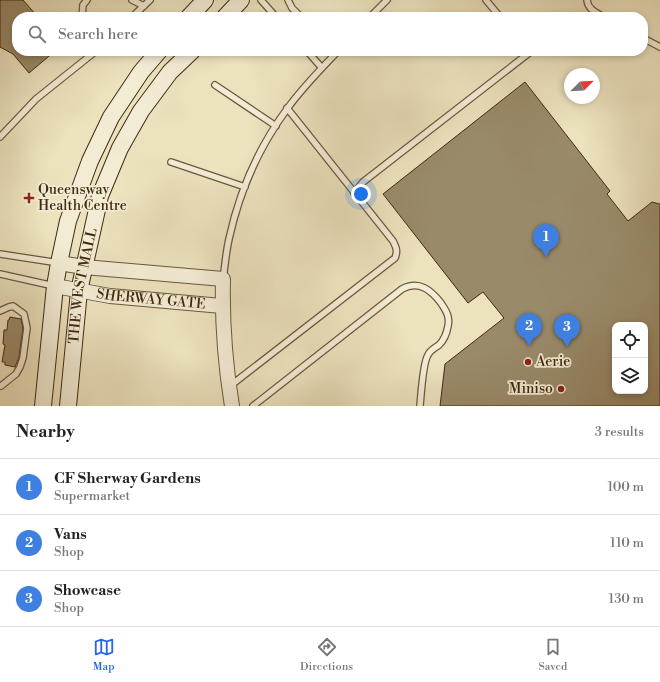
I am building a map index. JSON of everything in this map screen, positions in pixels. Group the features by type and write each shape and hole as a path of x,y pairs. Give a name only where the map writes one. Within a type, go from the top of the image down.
{"main road":[{"path":"194,12 205,0"},
{"path":"230,12 241,0"},
{"name":"THE WEST MALL","path":"43,406 55,286 68,221 90,161 108,123 141,72 155,56"},
{"name":"THE WEST MALL","path":"68,406 79,291 100,196 120,148 145,106 170,72 187,56"}],"street":[{"name":"SHERWAY GATE","path":"59,263 84,267 223,279"},
{"path":"223,279 222,306 224,343 232,406"},
{"name":"SHERWAY GATE","path":"55,286 110,296 222,306"}],"lane":[{"path":"82,12 83,5 87,0"},
{"path":"132,0 144,6"},
{"path":"137,12 150,0"},
{"path":"261,0 272,12"},
{"path":"288,0 296,12"},
{"path":"375,12 387,0"},
{"path":"486,0 496,12"},
{"path":"587,0 588,6 595,12"},
{"path":"648,41 660,47"},
{"path":"0,137 36,99 90,56"},
{"path":"311,56 322,68"},
{"path":"223,279 229,240 245,187 260,153 287,108 332,56"},
{"path":"354,193 363,182 526,56"},
{"path":"215,84 276,126"},
{"path":"229,387 394,258 397,253 393,241 287,108"},
{"path":"171,162 245,187"},
{"path":"0,254 59,263"},
{"path":"0,274 55,286"},
{"path":"253,406 408,286 415,286 432,292 446,310 449,320 448,327 442,340 430,351 426,359 420,406"},
{"path":"0,311 13,306 24,314 27,328 23,358 20,367 16,374 1,386"}],"building":[{"path":"0,0 23,0 34,12 12,12 12,53 0,47"},
{"path":"15,56 49,56 29,73"},
{"path":"525,82 610,191 607,194 628,221 652,202 660,204 660,406 440,406 445,364 504,318 483,292 468,303 383,194"},
{"path":"10,317 21,319 23,328 19,357 15,367 5,365 5,362 2,362 5,345 3,344 4,330 7,330 8,320"}],"place":[{"name":"Queensway Health Centre","path":"29,198"},
{"name":"CF Sherway Gardens","path":"546,257"},
{"name":"Vans","path":"529,346"},
{"name":"Showcase","path":"567,347"},
{"name":"Aerie","path":"528,362"},
{"name":"Miniso","path":"561,389"}]}
